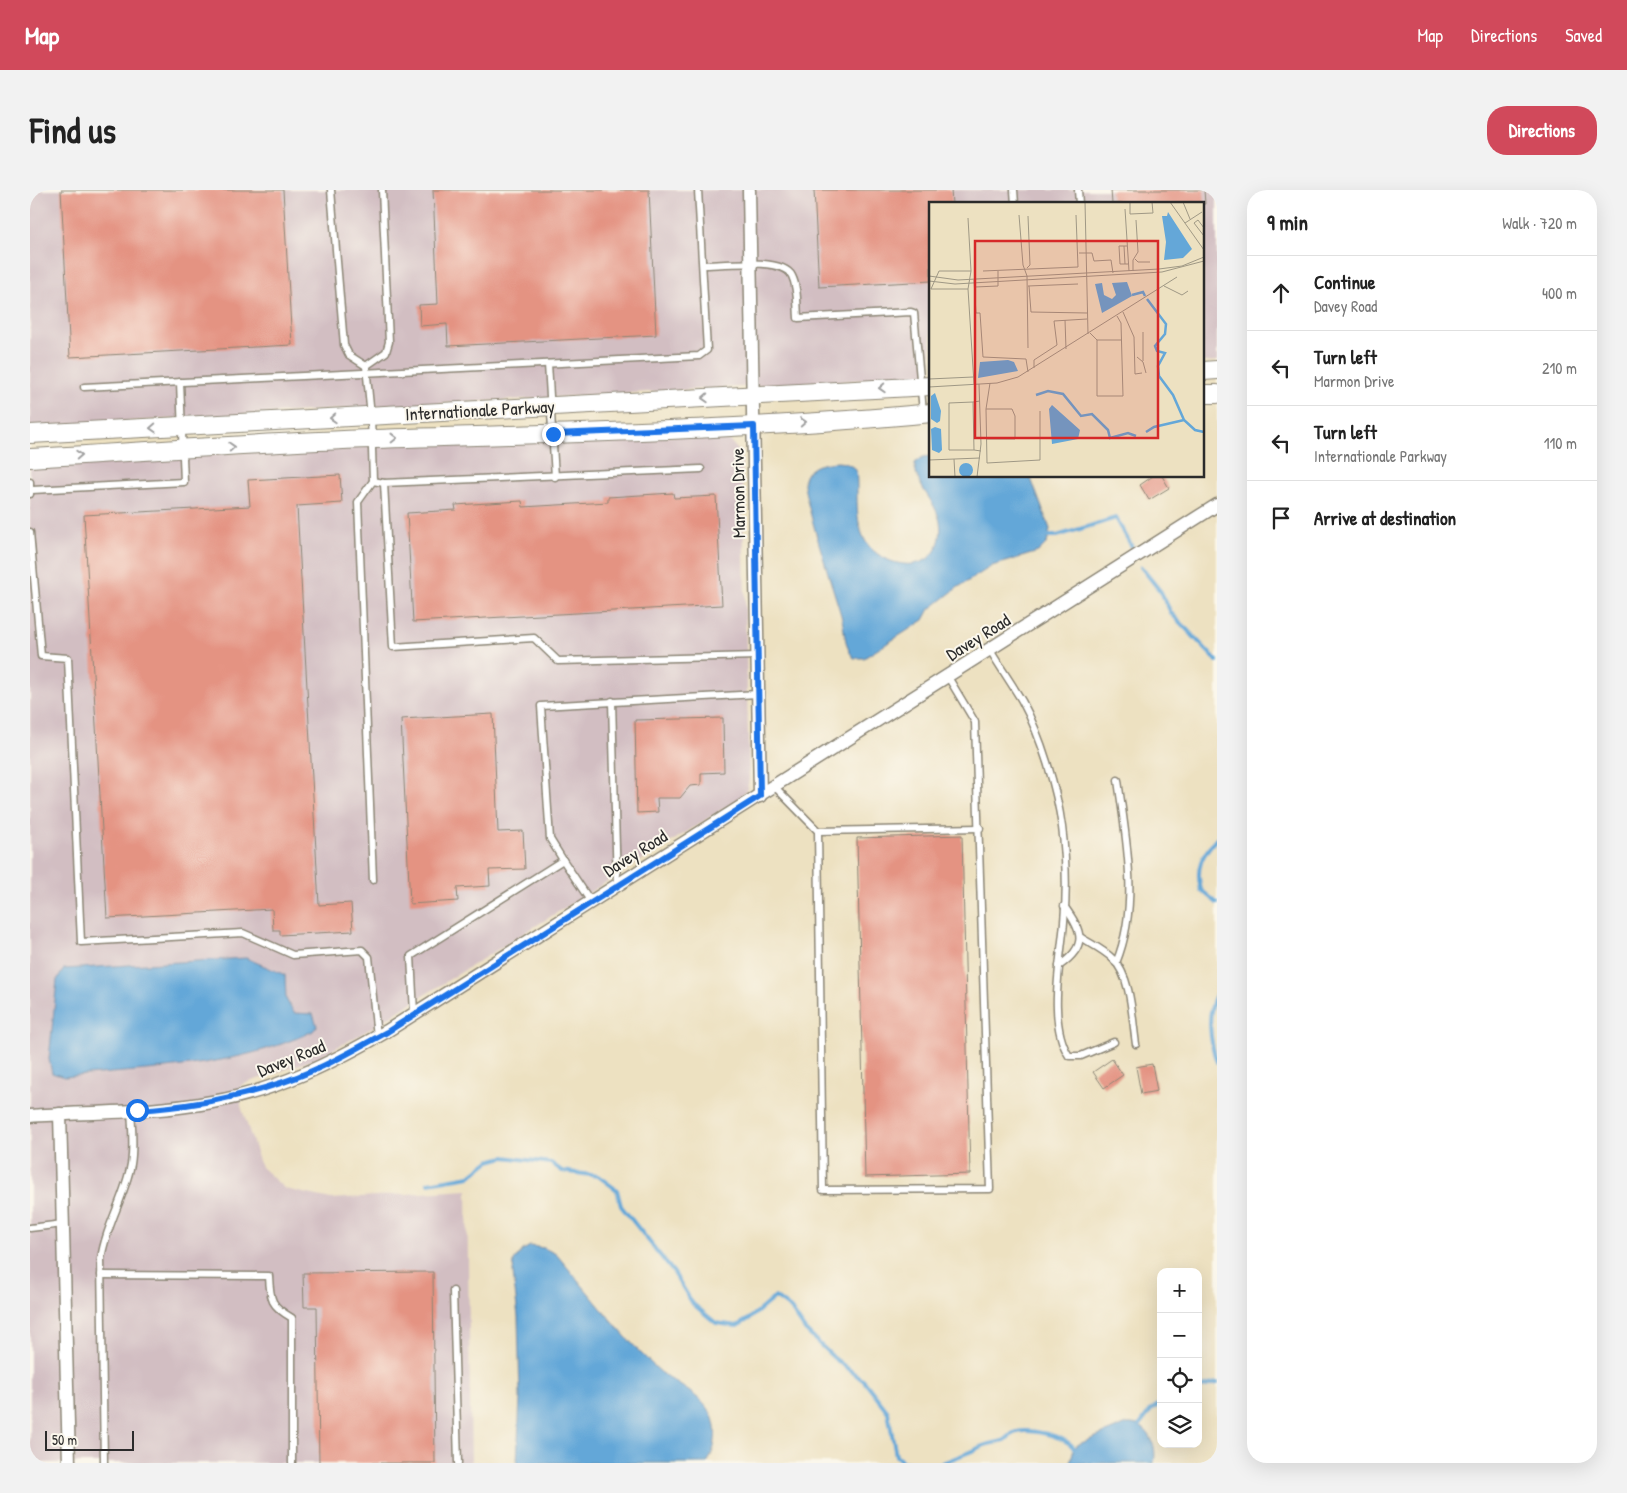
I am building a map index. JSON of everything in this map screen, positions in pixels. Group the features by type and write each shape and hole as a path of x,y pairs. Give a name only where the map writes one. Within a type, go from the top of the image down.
{"street":[{"name":"Marmon Drive","path":"749,190 760,796"},
{"path":"1204,371 1217,370"},
{"name":"Internationale Parkway","path":"30,434 926,386"},
{"path":"1204,394 1217,394"},
{"name":"Internationale Parkway","path":"30,458 372,439 754,426 927,414"},
{"name":"Davey Road","path":"30,1116 176,1108 213,1102 262,1089 312,1071 377,1037 414,1014 775,787 1217,505"},
{"path":"60,1114 69,1463"}],"lane":[{"path":"331,190 344,345 349,356 366,366"},
{"path":"366,366 386,352 389,342 382,190"},
{"path":"84,387 699,356 706,350 698,190"},
{"path":"703,266 751,264 779,266 791,273 795,285 798,318 914,313 926,386 927,414"},
{"path":"548,364 556,477"},
{"path":"366,366 371,416 373,480 358,502 372,880"},
{"path":"30,482 31,492 184,482 180,382"},
{"path":"373,480 384,483 556,477 701,469"},
{"path":"384,483 393,647 534,638 558,661 758,656"},
{"path":"30,532 41,656 68,658 81,942 243,933 293,955 362,950 369,957 377,1037"},
{"path":"990,650 1022,702 1048,772 1062,828 1065,868 1064,906 1056,996 1064,1048 1069,1056 1081,1056 1114,1042"},
{"path":"775,787 818,831 823,1190 990,1189 980,828 975,722 948,677"},
{"path":"591,902 550,839 541,706 758,694"},
{"path":"612,701 617,886"},
{"path":"1116,963 1123,946 1128,911 1129,859 1118,780"},
{"path":"818,831 980,828"},
{"path":"414,1014 411,956 563,860"},
{"path":"1059,966 1073,956 1079,948 1080,937 1077,924 1064,906"},
{"path":"1080,937 1116,963 1126,984 1136,1044"},
{"path":"104,1463 101,1275 105,1237 131,1165 133,1139 131,1110"},
{"path":"30,1228 63,1224"},
{"path":"101,1275 269,1276 270,1295 276,1309 292,1318 292,1463"},
{"path":"453,1292 458,1463"}],"shaded area":[{"path":"30,190 1217,190 1217,361 1204,362 1204,202 929,202 929,376 30,427"},
{"path":"720,435 730,441 739,451 742,461 749,780 747,789 740,798 671,842 360,1035 315,1059 241,1085 241,1106 261,1167 285,1189 331,1199 467,1190 471,1463 30,1463 30,464 423,442"}],"water":[{"path":"929,456 929,478 1031,478 1050,529 1047,543 1038,552 992,566 957,588 930,609 924,620 864,658 854,658 848,649 841,615 808,503 804,488 805,475 813,467 832,462 840,462 853,467 856,470 857,479 859,525 866,542 884,558 896,563 919,563 936,550 941,526 934,507 919,482 916,473 915,463 923,457"},
{"path":"246,958 285,975 286,999 294,1013 313,1014 317,1026 313,1031 253,1053 223,1060 159,1069 64,1077 52,1073 49,1059 57,980 64,969"},
{"path":"530,1246 544,1248 556,1254 641,1353 661,1372 705,1405 715,1424 713,1452 707,1463 517,1463 520,1397 518,1317 513,1273 514,1261 523,1250"},
{"path":"1127,1424 1141,1427 1150,1436 1153,1442 1154,1463 1070,1463 1074,1448 1079,1444"}],"building":[{"path":"61,190 283,190 292,345 70,357"},
{"path":"433,190 649,190 656,335 448,346 447,324 420,326 419,305 438,304"},
{"path":"814,190 951,190 952,202 929,202 929,281 819,287"},
{"path":"1111,190 1204,190 1205,204 1204,202 1112,202"},
{"path":"340,475 342,503 297,506 319,905 351,903 353,931 280,935 280,930 273,930 272,909 107,918 84,515 250,506 248,480"},
{"path":"1150,478 1163,478 1169,488 1149,500 1140,485"},
{"path":"673,493 674,498 716,496 722,605 413,622 407,513 456,510 455,505 522,501 523,507 608,502 608,497"},
{"path":"493,714 498,832 523,831 525,869 489,870 490,886 457,888 458,901 410,904 401,719"},
{"path":"723,718 724,772 701,773 701,785 690,786 680,798 657,798 658,812 637,813 635,720"},
{"path":"962,835 970,1174 865,1177 857,838"},
{"path":"1112,1059 1123,1075 1104,1088 1093,1072"},
{"path":"1152,1064 1157,1091 1141,1094 1136,1067"},
{"path":"433,1272 435,1463 319,1463 317,1307 304,1307 303,1273"}],"waterway":[{"path":"1049,536 1057,536 1116,518 1132,547"},
{"path":"1141,567 1161,592 1171,613 1217,661"},
{"path":"1217,838 1207,850 1199,868 1201,890 1217,903"},
{"path":"1217,993 1210,1018 1212,1045 1217,1062"},
{"path":"428,1183 470,1176 489,1161 504,1157 551,1163 562,1171 598,1176 617,1190 621,1206 674,1273 693,1304 716,1323 737,1326 749,1319 775,1297 791,1309 805,1330 834,1358 864,1381 888,1412 896,1456 903,1462 910,1463"},
{"path":"1202,1387 1217,1383"},
{"path":"1140,1425 1151,1410 1157,1406"},
{"path":"942,1463 982,1446 1005,1440 1020,1431 1055,1436 1074,1448"}],"route":[{"path":"137,1110 176,1108 213,1102 262,1089 312,1071 346,1055 387,1032 760,796 754,426 553,434"}]}
